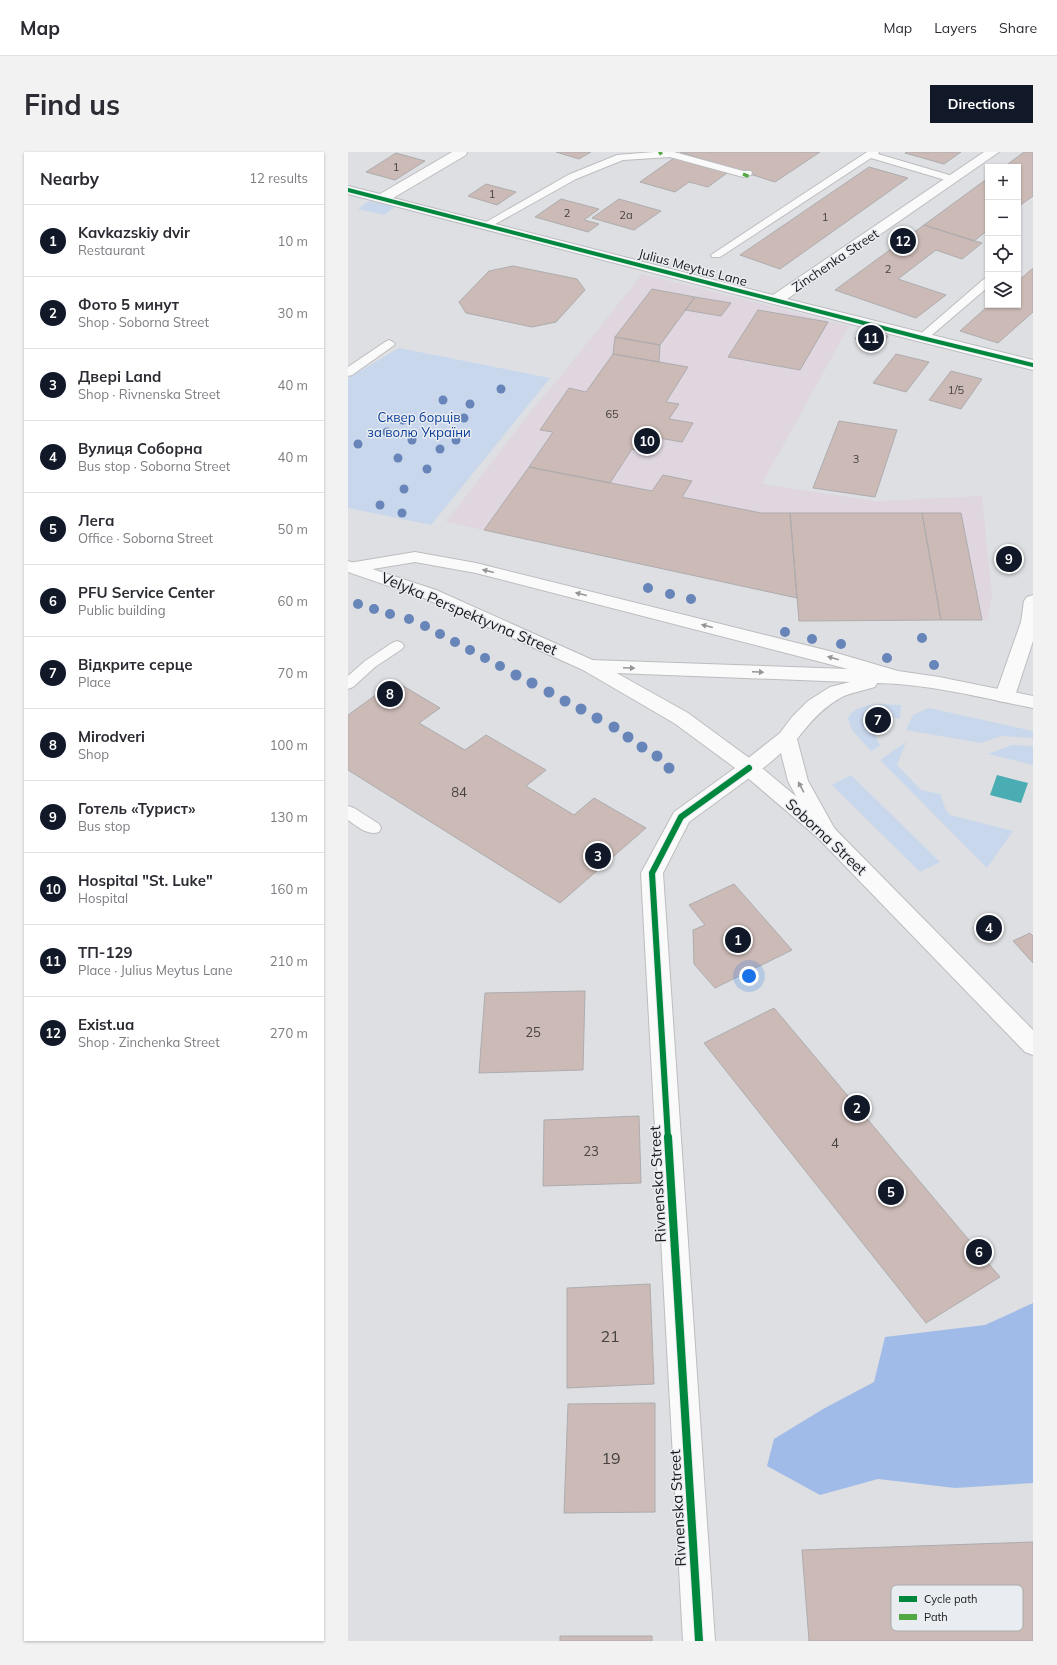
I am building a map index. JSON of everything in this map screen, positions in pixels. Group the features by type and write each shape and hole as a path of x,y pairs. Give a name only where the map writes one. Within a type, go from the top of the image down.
{"street":[{"path":"383,198 461,152"},
{"name":"Zinchenka Street","path":"776,300 993,152"},
{"name":"Julius Meytus Lane","path":"348,190 922,338 1033,365"},
{"path":"352,566 415,557 476,568 833,658 897,677"},
{"name":"Velyka Perspektyvna Street","path":"352,566 430,594 590,666"},
{"path":"1005,696 1030,622 1033,601"},
{"path":"590,666 897,677 938,683 1033,702"},
{"name":"Soborna Street","path":"590,666 681,718 749,768 826,833 1033,1045"},
{"name":"Rivnenska Street","path":"699,1641 652,873 681,817 749,768 787,738 799,722 815,706 837,692 897,677"},
{"path":"787,738 798,781 826,833"}],"lane":[{"path":"486,225 572,177 621,157 670,154 696,159 743,174 747,173"},
{"path":"716,255 872,154 952,179"},
{"path":"922,338 985,284"},
{"path":"348,372 389,344"},
{"path":"348,684 370,664 397,646"},
{"path":"348,812 373,828"}],"shaded area":[{"path":"642,274 849,326 762,484 876,501 982,496 992,595 987,620 799,621 797,598 446,522 534,407 560,377"},
{"path":"997,775 1028,783 1021,803 990,795"},
{"path":"1033,1303 1033,1483 955,1488 878,1479 820,1495 767,1466 774,1439 823,1409 874,1382 885,1337 985,1325"}],"green space":[{"path":"369,201 395,207 384,215 358,209"},
{"name":"Сквер борців за волю України","path":"399,348 550,378 431,525 348,508 348,378"},
{"path":"880,704 901,705 900,719 876,713 869,716 868,719 880,746 871,751 852,730 848,719 857,709"},
{"path":"929,708 1033,731 1033,738 1001,736 981,743 906,730 913,715"},
{"path":"906,742 897,765 921,790 940,794 946,810 950,815 1013,831 987,868 880,760"},
{"path":"1012,745 1033,746 1033,765 988,754"},
{"path":"851,775 940,862 920,872 832,785"}],"building":[{"path":"556,152 591,152 579,159"},
{"path":"680,152 820,152 775,182"},
{"path":"961,152 944,164 905,153"},
{"path":"1024,152 1033,152 1033,196 1021,205 1021,164 1008,164"},
{"path":"396,153 425,161 395,180 366,172"},
{"path":"674,158 727,173 708,187 689,182 675,192 640,182"},
{"path":"869,167 908,178 780,269 740,255"},
{"path":"985,180 985,232 974,241 924,225"},
{"path":"486,184 516,192 497,205 468,196"},
{"path":"561,199 599,209 584,220 599,224 588,232 535,217"},
{"path":"619,199 661,211 634,230 592,218"},
{"path":"924,225 982,243 962,259 936,250 898,279 946,295 916,318 835,290"},
{"path":"513,266 577,279 585,290 556,322 532,327 466,313 459,302 489,271"},
{"path":"1033,268 1033,312 998,343 960,331 986,308 1021,308 1021,278"},
{"path":"652,289 695,297 660,345 615,337"},
{"path":"695,297 731,303 721,316 685,310"},
{"path":"758,310 828,322 800,370 728,357"},
{"path":"861,331 888,336 882,345 855,339"},
{"path":"615,337 660,345 659,362 613,354"},
{"path":"613,354 688,367 666,402 679,404 669,419 693,423 682,442 659,438 649,453 632,449 610,483 529,467 553,432 540,430 569,388 586,392"},
{"path":"896,354 929,362 906,392 873,383"},
{"path":"951,371 982,379 961,409 929,400"},
{"path":"839,421 897,430 875,497 813,488"},
{"path":"529,467 652,491 663,475 692,481 682,497 761,513 790,513 797,598 484,530"},
{"path":"790,513 922,513 941,620 799,621"},
{"path":"922,513 961,513 982,620 941,620"},
{"path":"395,681 440,708 419,723 465,750 486,735 546,770 526,786 574,815 594,798 646,828 560,903 348,770 348,715"},
{"path":"734,884 792,950 715,988 694,964 693,930 705,925 689,905"},
{"path":"1030,933 1033,936 1033,963 1013,941"},
{"path":"585,991 583,1070 479,1073 485,993"},
{"path":"774,1008 1000,1277 926,1323 704,1043"},
{"path":"639,1116 641,1183 543,1186 544,1120"},
{"path":"650,1284 654,1384 567,1388 567,1288"},
{"path":"655,1403 655,1512 564,1513 568,1404"},
{"path":"1033,1542 1033,1641 809,1641 802,1550"},
{"path":"560,1636 652,1636 652,1641 560,1641"}],"marked path":[{"path":"743,174 750,177"}],"cycle path":[{"path":"348,190 922,338 1033,365"},
{"path":"699,1641 652,873 681,817 749,768"}],"place":[{"name":"Exist.ua","path":"903,241"},
{"name":"ТП-129","path":"871,338"},
{"name":"Hospital \"St. Luke\"","path":"647,441"},
{"name":"Готель «Турист»","path":"1009,559"},
{"name":"Mirodveri","path":"390,694"},
{"name":"Відкрите серце","path":"878,720"},
{"name":"Двері Land","path":"598,856"},
{"name":"Вулиця Соборна","path":"989,928"},
{"name":"Kavkazskiy dvir","path":"738,940"},
{"name":"Фото 5 минут","path":"857,1108"},
{"name":"Лега","path":"891,1192"},
{"name":"PFU Service Center","path":"979,1252"}]}
